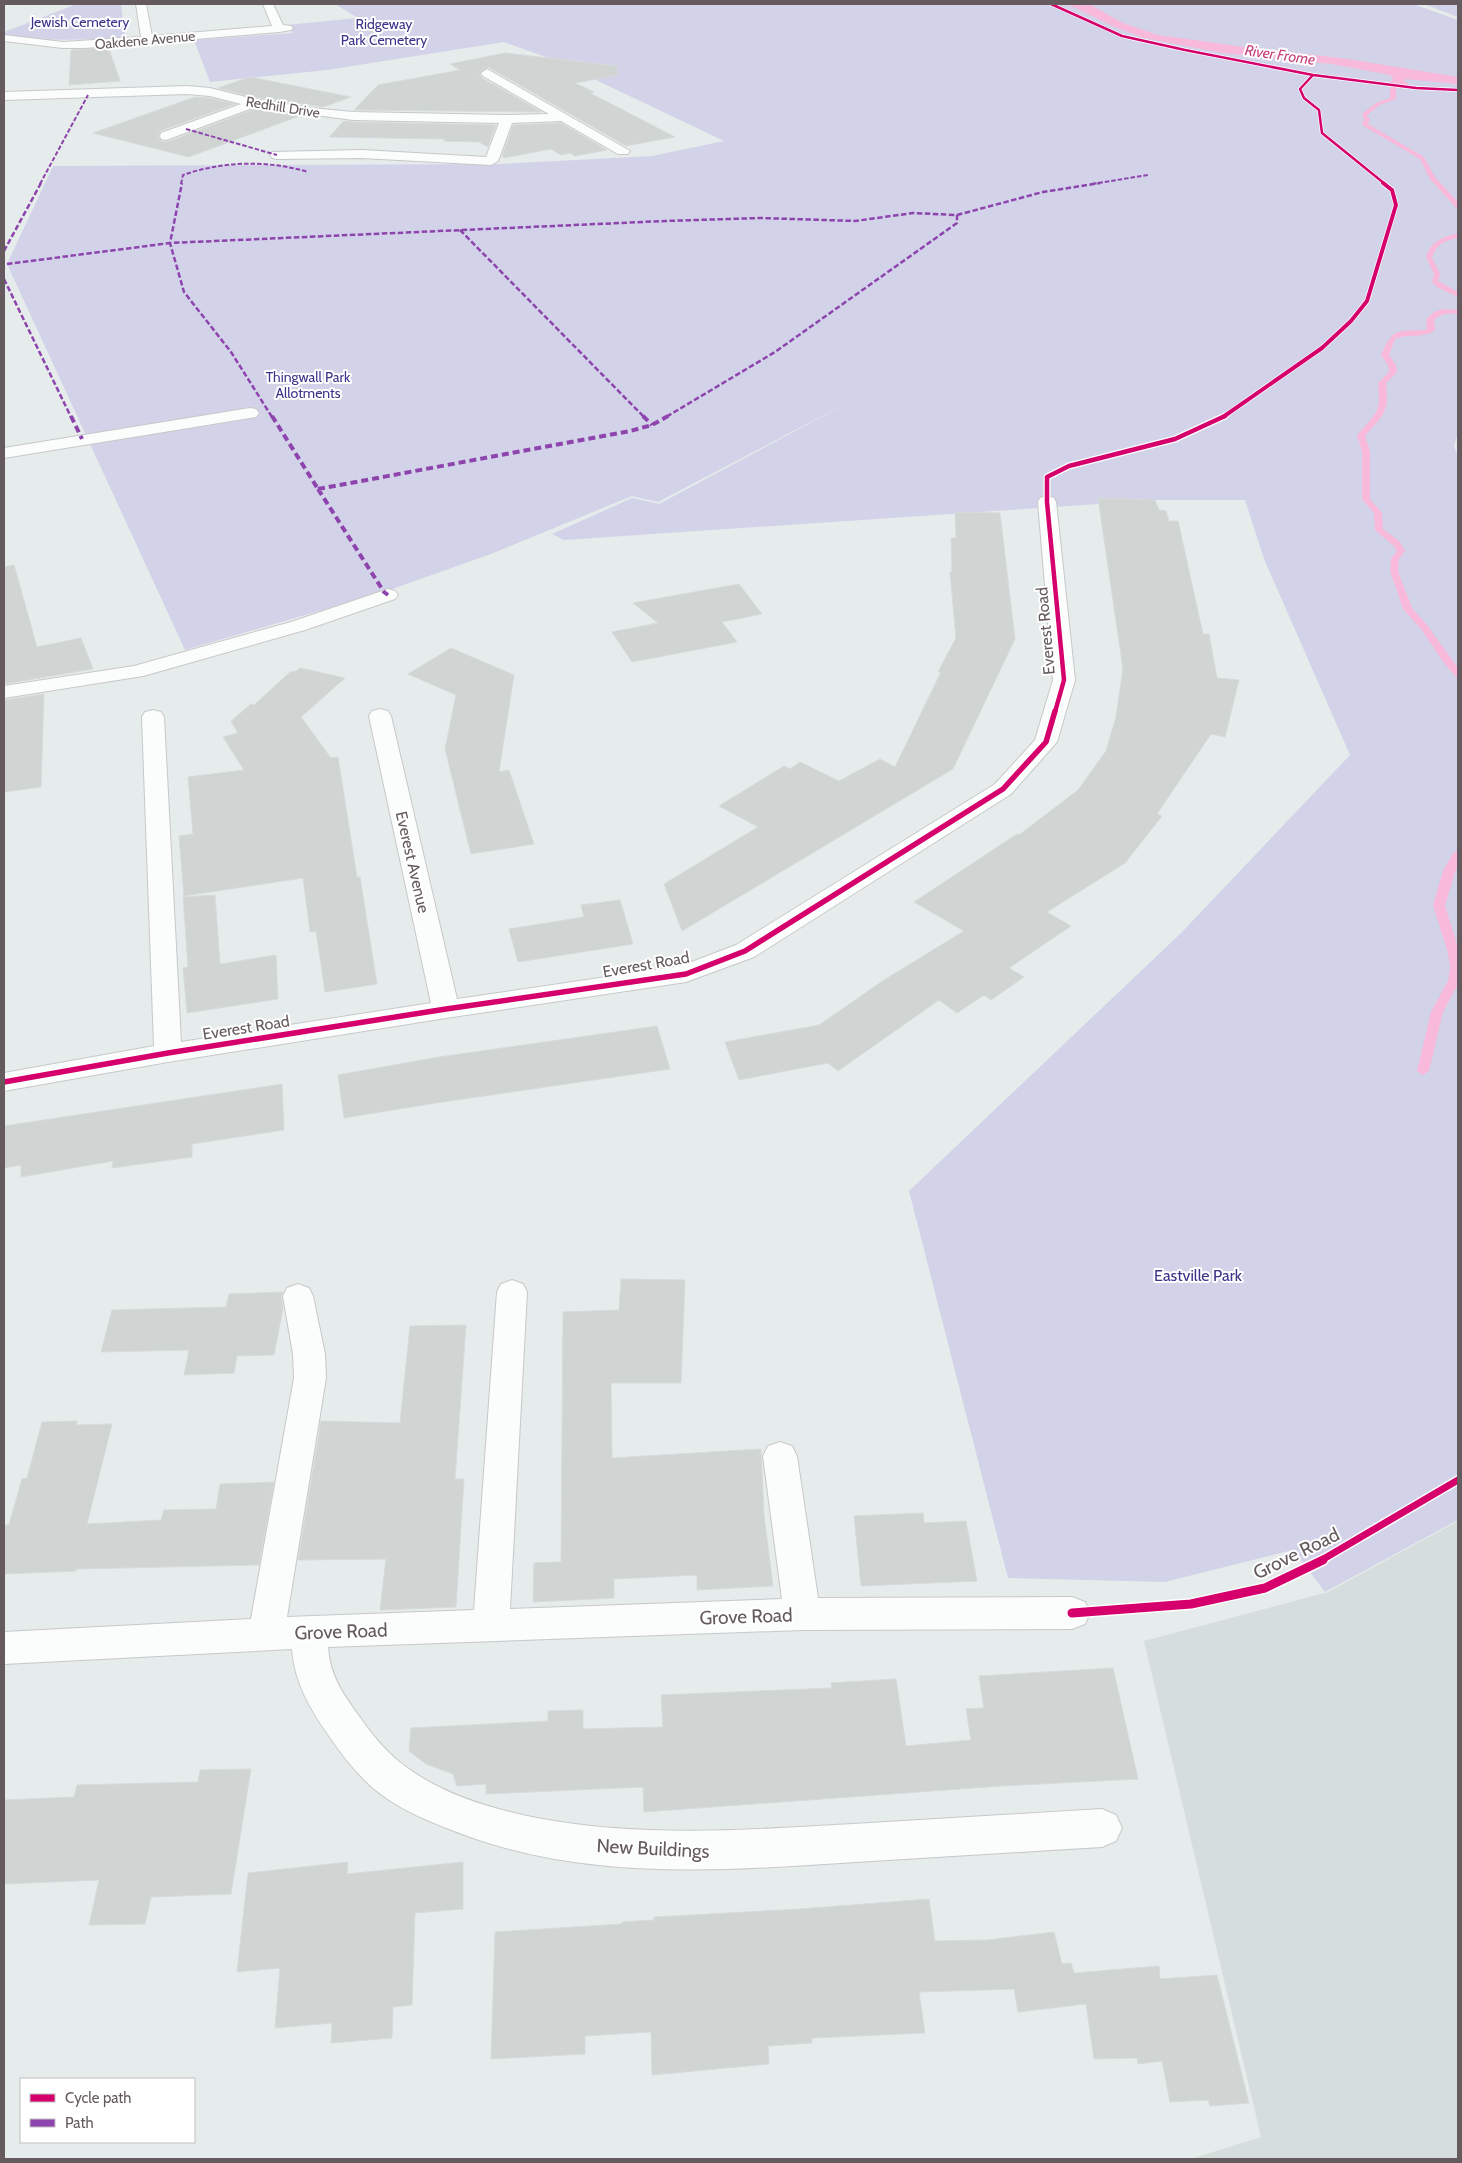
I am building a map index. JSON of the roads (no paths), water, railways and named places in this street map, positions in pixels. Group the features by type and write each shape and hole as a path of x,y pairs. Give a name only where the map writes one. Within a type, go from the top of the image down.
{"street":[{"path":"141,4 147,40"},
{"name":"Oakdene Avenue","path":"4,38 63,45 283,29 268,4"},
{"path":"487,72 623,151"},
{"name":"Redhill Drive","path":"4,96 187,90 210,92 254,104 353,116 507,119 563,117"},
{"path":"166,136 254,104"},
{"path":"277,155 362,154 491,161 507,119"},
{"path":"4,453 250,413"},
{"name":"Everest Road","path":"4,1082 168,1053 446,1009 686,974 745,951 1003,789 1046,742 1064,680 1047,502"},
{"path":"4,692 136,672 298,626 388,595"},
{"name":"Everest Avenue","path":"380,716 446,1009"},
{"path":"152,717 168,1053"},
{"path":"491,1626 512,1292"},
{"path":"268,1634 269,1610 310,1378 309,1354 298,1296"},
{"path":"780,1456 802,1614"},
{"name":"Grove Road","path":"4,1648 310,1632 802,1614 1072,1613"},
{"name":"New Buildings","path":"310,1632 308,1652 316,1683 334,1712 368,1758 402,1787 426,1800 478,1821 508,1830 599,1846 689,1851 1102,1828"}],"water":[{"name":"River Frome","path":"1067,4 1089,4 1123,23 1158,35 1348,59 1458,77 1458,84 1405,79 1404,81 1408,83 1407,85 1390,83 1393,78 1390,75 1332,64 1223,53 1144,38 1117,28"}],"waterway":[{"path":"1401,73 1393,90 1393,99 1378,104 1364,115 1367,119 1365,125 1422,158 1432,178 1454,201 1458,208"},
{"path":"1458,235 1436,244 1429,257 1437,274 1434,281 1439,286 1458,295"},
{"path":"1458,312 1440,312 1430,320 1431,330 1428,332 1402,333 1392,338 1385,355 1392,365 1393,372 1382,383 1383,407 1361,436 1366,451 1366,499 1378,513 1379,530 1397,544 1401,551 1395,559 1394,571 1408,609 1424,627 1458,674"},
{"path":"1423,1071 1437,1012 1454,981 1456,967 1454,953 1439,905 1449,871 1458,853"}],"park label":[{"name":"Jewish Cemetery","path":"80,22"},
{"name":"Ridgeway Park Cemetery","path":"384,32"},
{"name":"Thingwall Park Allotments","path":"308,386"},
{"name":"Eastville Park","path":"1198,1275"}]}
